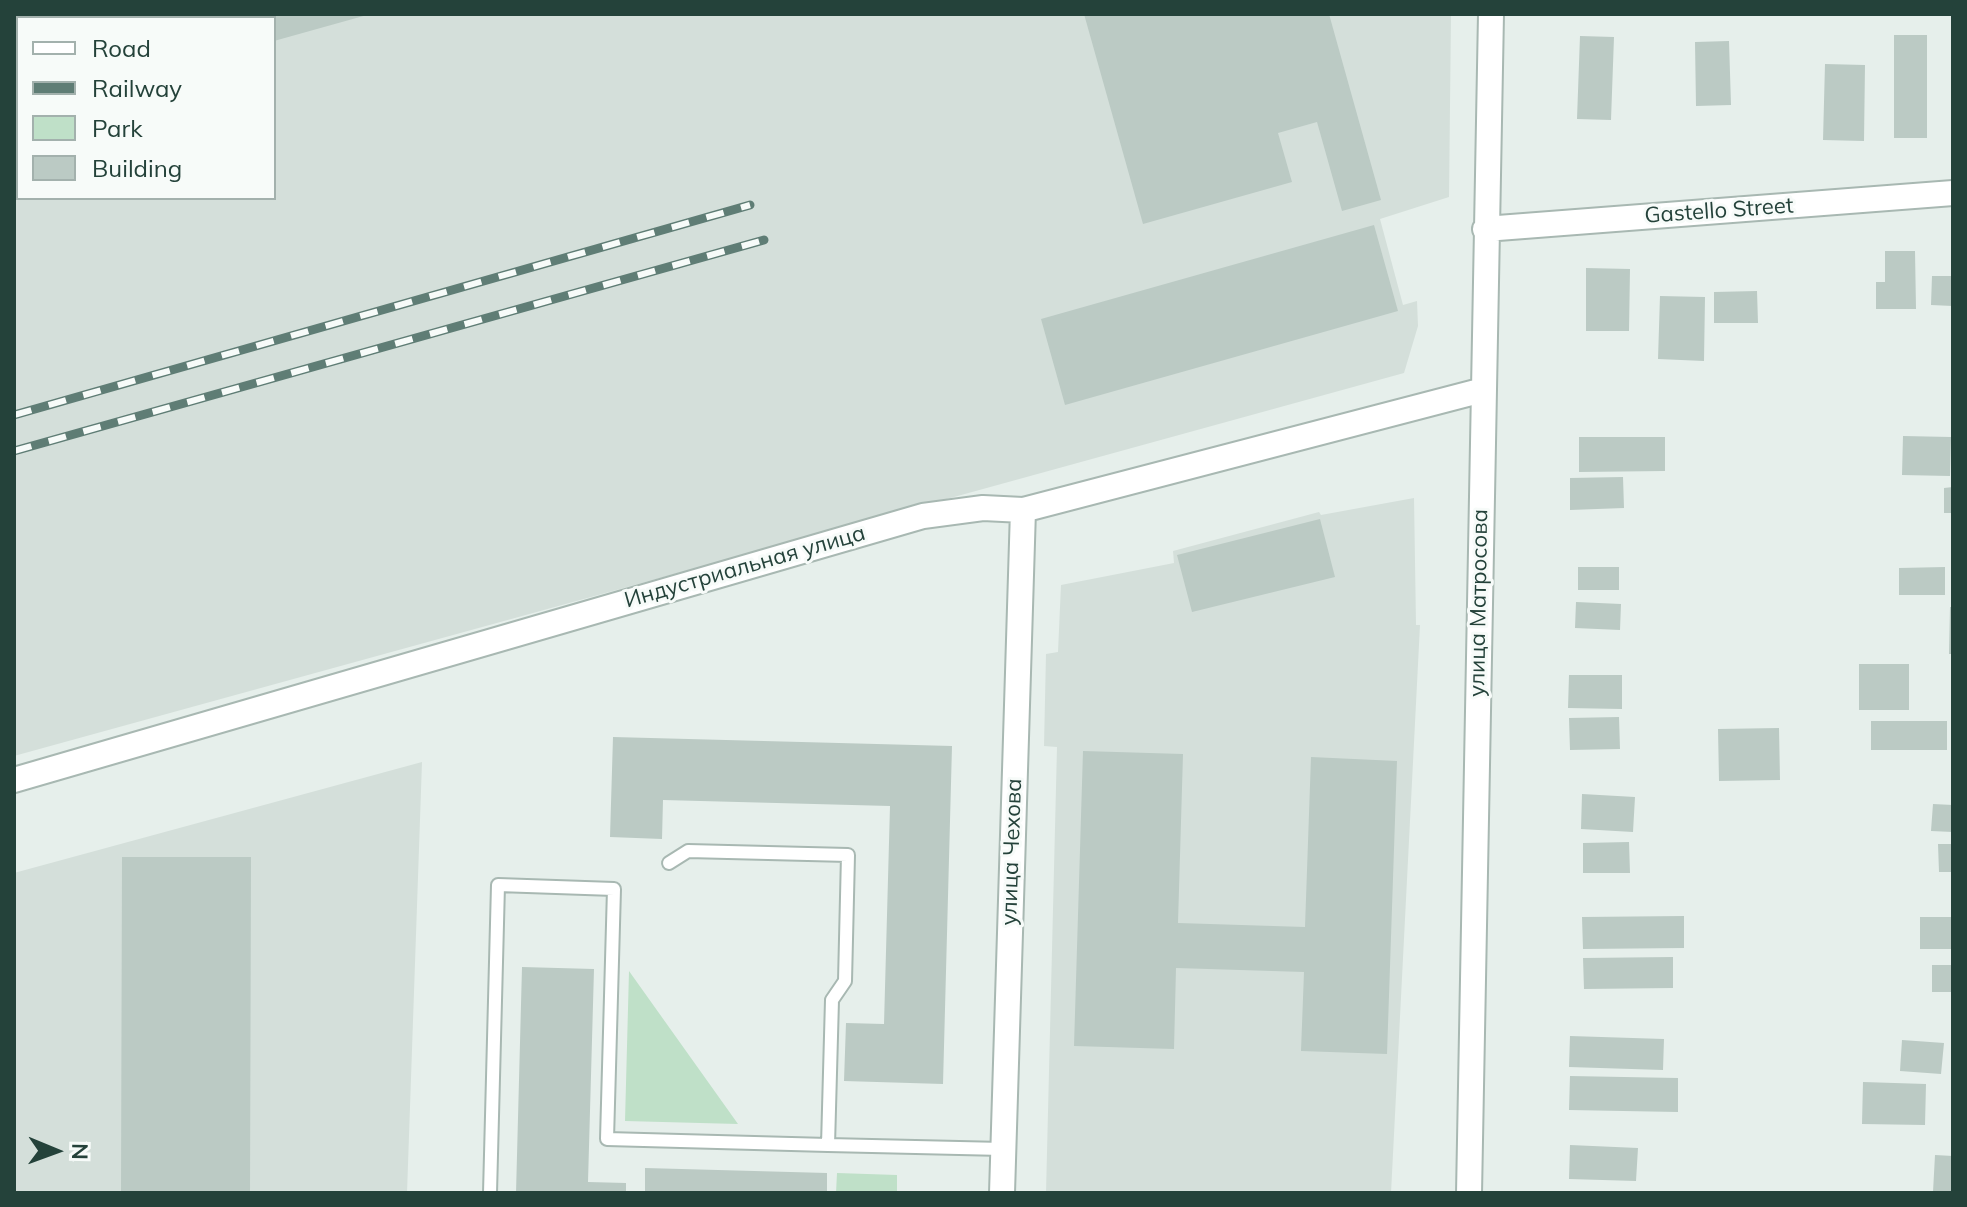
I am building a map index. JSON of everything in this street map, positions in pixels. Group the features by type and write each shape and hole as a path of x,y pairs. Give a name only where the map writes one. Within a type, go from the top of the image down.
{"street":[{"name":"улица Матросова","path":"1469,1193 1491,14"},
{"name":"Gastello Street","path":"1485,229 1953,193"},
{"name":"Индустриальная улица","path":"14,780 923,516 983,508 1023,510 1483,390"},
{"name":"улица Чехова","path":"1002,1193 1023,510"}],"lane":[{"path":"669,863 688,851 848,855 845,981 832,1000 828,1145"},
{"path":"490,1193 498,885 614,889 607,1139 1003,1149"}],"shaded area":[{"path":"14,14 1451,14 1449,197 1380,219 1403,305 1417,301 1418,326 1404,373 14,756"},
{"path":"1414,498 1416,625 1420,625 1391,1193 1046,1193 1057,747 1044,746 1046,654 1058,652 1061,585 1174,563 1173,551 1319,512 1321,515"},
{"path":"422,762 407,1193 14,1193 14,873"}],"green space":[{"path":"629,971 738,1124 625,1121"},
{"path":"837,1173 897,1175 897,1193 836,1193"}],"building":[{"path":"14,14 367,14 276,40 276,16 16,16 14,114"},
{"path":"1084,14 1329,14 1381,200 1342,211 1317,122 1278,133 1292,182 1143,224"},
{"path":"1894,35 1927,35 1927,138 1894,138"},
{"path":"1580,36 1614,37 1611,120 1577,119"},
{"path":"1729,41 1731,105 1696,106 1695,42"},
{"path":"1825,64 1865,65 1864,141 1823,140"},
{"path":"1374,225 1398,311 1065,405 1041,319"},
{"path":"1885,251 1915,251 1916,309 1876,309 1876,282 1885,282"},
{"path":"1586,268 1630,269 1629,331 1586,331"},
{"path":"1932,276 1953,276 1953,306 1931,305"},
{"path":"1757,291 1758,323 1714,323 1714,292"},
{"path":"1660,296 1705,297 1704,361 1658,359"},
{"path":"1903,436 1951,437 1950,476 1902,475"},
{"path":"1579,437 1665,437 1665,471 1579,472"},
{"path":"1623,477 1624,508 1570,510 1570,478"},
{"path":"1953,487 1953,513 1944,513 1944,488"},
{"path":"1320,519 1335,577 1192,612 1177,555"},
{"path":"1578,567 1619,567 1619,590 1578,590"},
{"path":"1945,567 1945,595 1899,595 1899,568"},
{"path":"1576,602 1621,604 1620,630 1575,628"},
{"path":"1950,607 1953,607 1953,654 1949,654"},
{"path":"1859,664 1909,664 1909,710 1859,710"},
{"path":"1569,675 1622,675 1622,709 1568,708"},
{"path":"1619,717 1620,749 1570,750 1569,718"},
{"path":"1871,721 1947,721 1947,750 1871,750"},
{"path":"1779,728 1780,780 1719,781 1718,729"},
{"path":"613,737 952,746 943,1084 844,1081 846,1023 884,1024 890,806 663,800 662,839 610,837"},
{"path":"1083,751 1183,754 1178,923 1305,927 1311,757 1397,761 1387,1054 1301,1051 1304,972 1176,968 1174,1049 1074,1046"},
{"path":"1582,794 1635,797 1633,832 1581,829"},
{"path":"1933,804 1953,805 1953,832 1931,831"},
{"path":"1629,842 1630,873 1583,873 1583,843"},
{"path":"1938,844 1953,844 1953,872 1939,872"},
{"path":"122,857 251,857 250,1193 121,1193"},
{"path":"1684,916 1684,948 1583,949 1582,917"},
{"path":"1920,917 1953,917 1953,949 1920,949"},
{"path":"1673,957 1673,988 1584,989 1583,958"},
{"path":"1932,965 1953,965 1953,992 1932,992"},
{"path":"522,967 594,969 588,1182 626,1183 626,1193 516,1193"},
{"path":"1570,1036 1664,1039 1663,1070 1569,1067"},
{"path":"1902,1040 1944,1043 1941,1074 1900,1071"},
{"path":"1570,1076 1678,1078 1678,1112 1569,1110"},
{"path":"1863,1082 1926,1084 1925,1125 1862,1124"},
{"path":"1570,1145 1638,1148 1636,1181 1569,1179"},
{"path":"1935,1155 1953,1156 1953,1193 1933,1192"},
{"path":"645,1168 827,1173 827,1193 645,1193"}],"railway":[{"path":"14,415 750,205"},
{"path":"14,451 764,240"}]}
